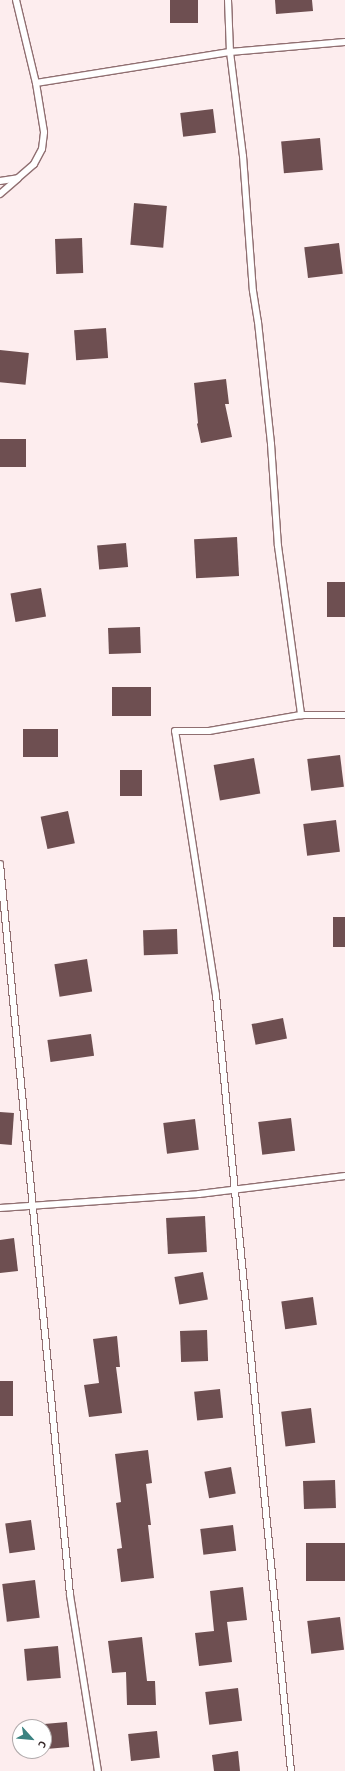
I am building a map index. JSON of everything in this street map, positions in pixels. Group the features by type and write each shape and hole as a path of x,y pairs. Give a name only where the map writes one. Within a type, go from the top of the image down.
{"lane":[{"path":"0,194 34,164 42,149 44,132 36,83 16,0"},
{"path":"228,0 230,52 243,156 252,291 258,322 271,444 278,546 301,715"},
{"path":"36,83 230,52 345,42"},
{"path":"0,181 18,178"},
{"path":"291,1771 216,995 175,731 209,731 301,715 345,715"},
{"path":"0,864 70,1595 98,1771"},
{"path":"0,1208 234,1190 345,1176"}],"building":[{"path":"170,0 198,0 198,23 170,23"},
{"path":"275,0 312,0 313,11 276,14"},
{"path":"213,109 216,133 183,137 180,113"},
{"path":"320,138 323,170 284,173 281,141"},
{"path":"134,203 167,206 163,248 130,245"},
{"path":"82,238 83,273 56,274 55,239"},
{"path":"339,243 343,274 308,278 304,247"},
{"path":"106,328 108,358 76,360 74,330"},
{"path":"0,350 29,353 25,385 0,382"},
{"path":"226,379 229,404 225,404 232,437 201,443 197,424 194,383"},
{"path":"0,439 26,439 26,467 0,467"},
{"path":"237,537 239,576 196,578 194,539"},
{"path":"126,543 128,567 99,569 97,546"},
{"path":"327,582 345,582 345,617 327,617"},
{"path":"41,588 46,617 16,622 10,593"},
{"path":"140,627 141,653 109,654 108,628"},
{"path":"112,687 151,687 151,716 112,716"},
{"path":"23,729 58,729 58,757 23,757"},
{"path":"340,755 344,787 311,791 307,759"},
{"path":"254,758 260,793 220,801 214,765"},
{"path":"120,770 142,770 142,796 120,796"},
{"path":"68,811 75,843 47,849 41,817"},
{"path":"336,820 340,852 307,856 303,824"},
{"path":"333,917 345,917 345,947 333,947"},
{"path":"177,929 178,954 144,955 143,930"},
{"path":"87,959 92,992 60,997 54,964"},
{"path":"283,1018 287,1039 256,1045 252,1024"},
{"path":"91,1034 94,1056 50,1062 47,1040"},
{"path":"0,1112 14,1113 12,1145 0,1144"},
{"path":"291,1118 295,1151 262,1155 258,1122"},
{"path":"195,1119 199,1150 167,1154 163,1123"},
{"path":"205,1216 207,1252 168,1254 166,1218"},
{"path":"14,1238 18,1271 0,1273 0,1240"},
{"path":"203,1272 208,1300 179,1305 174,1277"},
{"path":"313,1297 317,1325 285,1329 281,1301"},
{"path":"207,1330 208,1361 181,1362 180,1331"},
{"path":"117,1336 120,1367 116,1367 122,1413 89,1417 84,1385 99,1383 93,1339"},
{"path":"0,1381 13,1381 13,1416 0,1416"},
{"path":"220,1389 223,1418 197,1421 194,1392"},
{"path":"311,1408 315,1443 285,1446 281,1412"},
{"path":"148,1450 152,1483 146,1484 151,1525 148,1525 154,1578 121,1582 117,1549 122,1548 116,1503 121,1502 115,1454"},
{"path":"231,1467 236,1494 209,1498 204,1472"},
{"path":"335,1480 336,1508 304,1509 303,1481"},
{"path":"31,1520 35,1550 9,1553 5,1524"},
{"path":"233,1525 236,1551 203,1555 200,1529"},
{"path":"306,1543 345,1543 345,1581 306,1581"},
{"path":"35,1580 40,1618 7,1622 2,1584"},
{"path":"243,1587 247,1620 227,1622 232,1662 199,1666 195,1633 214,1631 210,1591"},
{"path":"340,1617 344,1650 311,1654 307,1621"},
{"path":"142,1637 147,1681 155,1681 156,1705 127,1705 126,1672 112,1673 108,1641"},
{"path":"58,1646 61,1678 27,1681 24,1649"},
{"path":"238,1688 242,1721 209,1725 205,1692"},
{"path":"67,1722 69,1747 52,1748 52,1723"},
{"path":"157,1731 160,1758 131,1761 128,1734"},
{"path":"238,1751 240,1771 214,1771 212,1755"}]}
